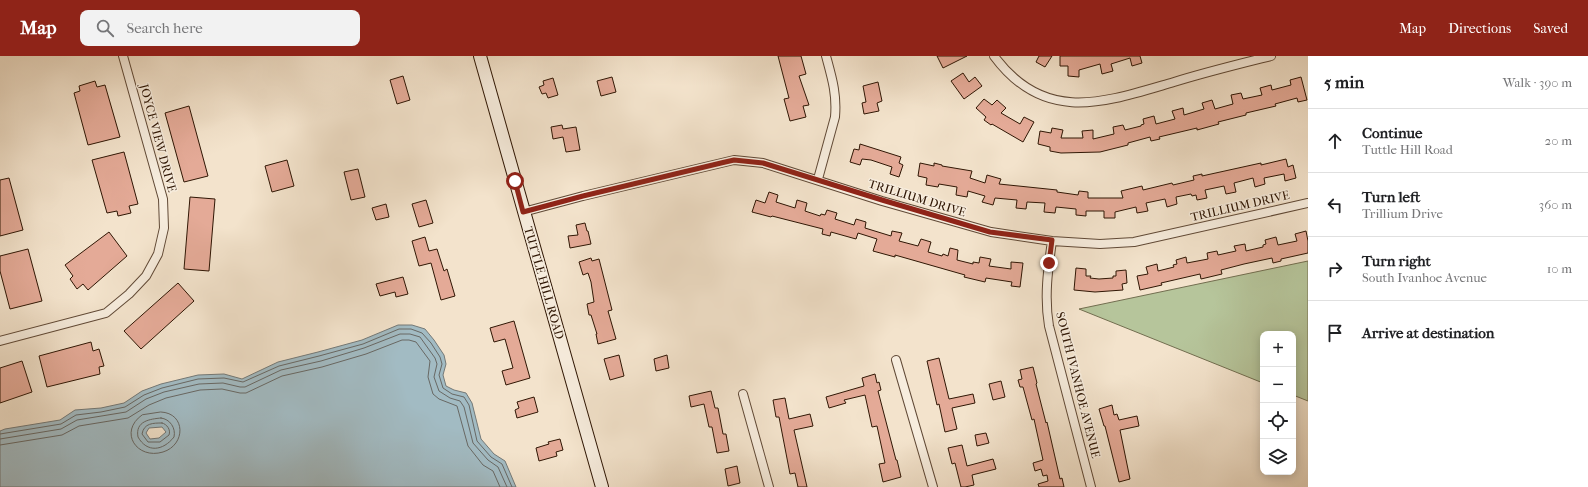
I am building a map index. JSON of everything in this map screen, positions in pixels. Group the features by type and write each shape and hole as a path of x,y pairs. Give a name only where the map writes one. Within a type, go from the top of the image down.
{"main road":[{"name":"TUTTLE HILL ROAD","path":"480,56 602,487"}],"street":[{"name":"JOYCE VIEW DRIVE","path":"0,341 106,313 129,294 146,276 158,254 164,228 163,199 123,56"},
{"path":"818,179 835,112 835,87 826,56"},
{"path":"994,56 1013,78 1026,88 1046,97 1077,103 1091,103 1116,99 1213,70 1271,56"},
{"name":"TRILLIUM DRIVE","path":"523,212 734,160 763,163 990,232 1052,240 1100,244 1124,244 1308,203"},
{"name":"SOUTH IVANHOE AVENUE","path":"1052,240 1045,296 1046,308 1049,326 1091,487"},
{"path":"896,360 933,487"},
{"path":"743,394 769,487"}],"green space":[{"path":"1308,261 1308,401 1296,396 1296,331 1260,331 1260,382 1079,309"}],"water":[{"path":"398,325 412,325 425,329 444,355 446,364 443,375 446,386 466,393 472,403 481,439 494,454 505,461 516,487 0,487 0,431 60,420 75,410 101,408 124,403 142,391 161,384 198,375 224,374 242,379 278,362 362,340","holes":["162,427 166,432 159,438 150,439 146,433 149,428"]}],"building":[{"path":"778,56 801,56 806,74 799,76 809,105 803,106 806,117 790,121 784,99 789,98"},
{"path":"937,56 967,56 943,68"},
{"path":"1039,56 1052,56 1045,67 1036,62"},
{"path":"1060,56 1140,56 1142,63 1132,66 1130,58 1111,64 1113,71 1102,74 1100,64 1079,70 1079,77 1068,76 1068,66 1060,66"},
{"path":"963,73 969,82 975,77 982,86 964,99 951,81"},
{"path":"403,76 410,100 397,104 390,80"},
{"path":"612,77 616,92 601,96 597,81"},
{"path":"1301,77 1307,100 1298,102 1297,98 1275,104 1276,106 1246,113 1246,115 1218,122 1219,124 1197,130 1197,128 1159,137 1160,139 1151,141 1150,137 1128,143 1128,145 1100,152 1061,153 1050,151 1050,147 1038,144 1040,131 1051,133 1052,128 1063,130 1061,138 1083,138 1082,131 1093,130 1093,139 1114,134 1113,127 1123,125 1125,130 1141,126 1144,124 1143,119 1154,116 1156,124 1175,119 1172,111 1183,108 1184,115 1204,109 1202,103 1212,100 1215,109 1233,104 1231,95 1241,93 1243,99 1262,95 1260,88 1271,85 1272,90 1291,85 1290,80"},
{"path":"553,78 558,95 548,98 546,93 542,94 539,87 544,85 543,81"},
{"path":"95,81 97,87 105,85 120,137 88,145 74,93 80,91 79,86"},
{"path":"878,82 882,101 877,103 879,111 864,114 862,103 866,102 863,86"},
{"path":"984,99 992,105 997,100 1006,108 1001,113 1020,124 1024,117 1034,122 1023,142 984,120 986,117 976,108"},
{"path":"189,106 208,176 184,182 165,113"},
{"path":"562,125 563,129 576,127 580,150 566,152 563,137 553,139 551,127"},
{"path":"860,144 901,157 899,163 903,165 899,177 890,174 892,167 871,160 862,159 860,165 850,162 854,149 859,150"},
{"path":"124,152 138,204 129,206 131,213 118,216 117,211 107,213 92,160"},
{"path":"1286,159 1288,167 1293,165 1296,178 1285,181 1284,174 1264,178 1265,184 1255,187 1253,178 1234,183 1236,192 1226,194 1224,186 1205,190 1207,198 1197,200 1196,195 1192,196 1191,194 1176,197 1177,204 1167,207 1165,199 1146,203 1148,211 1137,213 1136,207 1115,212 1115,218 1104,218 1104,211 1086,211 1086,216 1076,215 1076,209 1056,207 1055,213 1044,212 1045,203 1027,202 1026,209 1016,208 1017,200 995,198 993,205 982,202 985,196 968,191 967,197 956,195 957,187 939,184 938,187 926,185 927,178 918,176 920,163 934,166 934,163 942,166 972,171 970,178 985,183 987,175 1001,179 999,184 1057,190 1057,192 1078,195 1079,191 1088,192 1088,198 1123,198 1121,191 1142,186 1143,190 1172,183 1173,185 1194,180 1193,176 1202,174 1202,176"},
{"path":"287,160 294,186 272,192 265,166"},
{"path":"358,169 365,197 351,200 344,172"},
{"path":"9,178 23,230 0,236 0,180"},
{"path":"769,192 778,195 776,202 795,208 797,200 807,203 805,211 820,216 821,214 825,215 827,210 837,213 835,219 854,225 856,219 866,222 865,228 891,236 892,231 902,233 899,241 918,246 921,239 931,242 928,252 942,256 943,254 948,256 950,248 958,250 957,260 973,264 973,262 979,263 980,257 991,259 989,266 1011,269 1011,262 1023,263 1020,287 1011,286 1012,282 986,278 985,282 964,277 965,275 895,255 895,257 873,251 877,239 858,233 856,239 831,232 830,236 822,234 823,229 752,212 756,200 765,203"},
{"path":"190,197 215,199 209,271 184,269"},
{"path":"426,200 433,223 419,227 412,204"},
{"path":"386,204 389,217 376,220 372,208"},
{"path":"585,223 591,244 570,248 568,236 578,235 576,225"},
{"path":"1306,231 1308,253 1281,259 1281,261 1273,263 1272,258 1244,264 1221,270 1222,274 1201,279 1200,274 1161,283 1162,285 1140,290 1137,276 1148,274 1146,267 1157,264 1158,271 1174,267 1173,265 1177,264 1176,260 1186,257 1187,263 1208,259 1207,253 1217,251 1218,255 1236,251 1234,246 1245,244 1246,251 1263,247 1263,245 1266,244 1265,240 1276,237 1278,245 1297,241 1295,234"},
{"path":"109,232 127,256 88,290 83,284 77,289 70,279 73,276 65,265"},
{"path":"425,237 429,251 437,249 444,271 447,269 455,296 441,300 431,263 419,266 412,241"},
{"path":"28,249 42,301 10,309 0,271 0,256"},
{"path":"591,258 592,261 599,259 612,310 608,311 616,339 598,344 597,334 591,315 589,315 587,304 594,302 591,282 588,273 583,275 579,262"},
{"path":"1076,268 1086,269 1086,276 1099,279 1113,278 1113,276 1116,276 1116,271 1126,270 1127,283 1122,284 1123,290 1095,292 1074,290"},
{"path":"403,277 408,294 396,297 395,292 380,296 376,284"},
{"path":"178,283 194,301 141,349 124,331"},
{"path":"514,321 530,378 506,385 502,371 513,368 505,339 494,342 490,328"},
{"path":"91,342 93,351 99,349 104,366 99,367 100,374 47,387 39,356"},
{"path":"619,355 624,376 610,380 604,359"},
{"path":"667,355 669,368 656,371 654,359"},
{"path":"939,358 949,399 973,394 975,403 952,408 957,429 945,432 927,361"},
{"path":"22,361 32,392 0,403 0,368"},
{"path":"1033,367 1060,479 1062,478 1064,487 1039,487 1038,484 1048,481 1047,475 1043,476 1041,469 1035,471 1033,463 1043,460 1034,419 1032,420 1023,387 1020,387 1018,380 1022,379 1020,370"},
{"path":"875,374 877,383 879,382 881,390 878,391 901,477 883,482 879,464 885,463 877,426 872,427 865,395 844,400 846,403 829,408 826,397 864,386 862,378"},
{"path":"1001,381 1005,397 993,400 989,384"},
{"path":"711,391 715,408 718,408 723,434 726,434 729,451 717,453 712,427 709,427 704,404 691,407 689,396"},
{"path":"534,397 538,412 517,418 515,410 519,408 517,402"},
{"path":"785,398 789,419 810,414 813,426 794,430 807,487 798,487 795,473 790,474 779,417 776,417 773,400"},
{"path":"1112,405 1114,415 1117,414 1119,420 1137,416 1139,426 1120,430 1130,479 1119,482 1105,426 1099,409"},
{"path":"986,433 989,443 977,446 975,435"},
{"path":"560,439 563,450 556,452 557,456 539,461 536,448 549,444 548,442"},
{"path":"962,445 967,466 993,459 996,469 972,475 974,485 965,487 961,487 955,463 952,464 948,448"},
{"path":"737,466 740,483 728,486 725,469"}],"route":[{"path":"515,181 523,212 721,163 734,160 748,160 818,179 882,200 990,232 1052,240 1049,263"}]}
